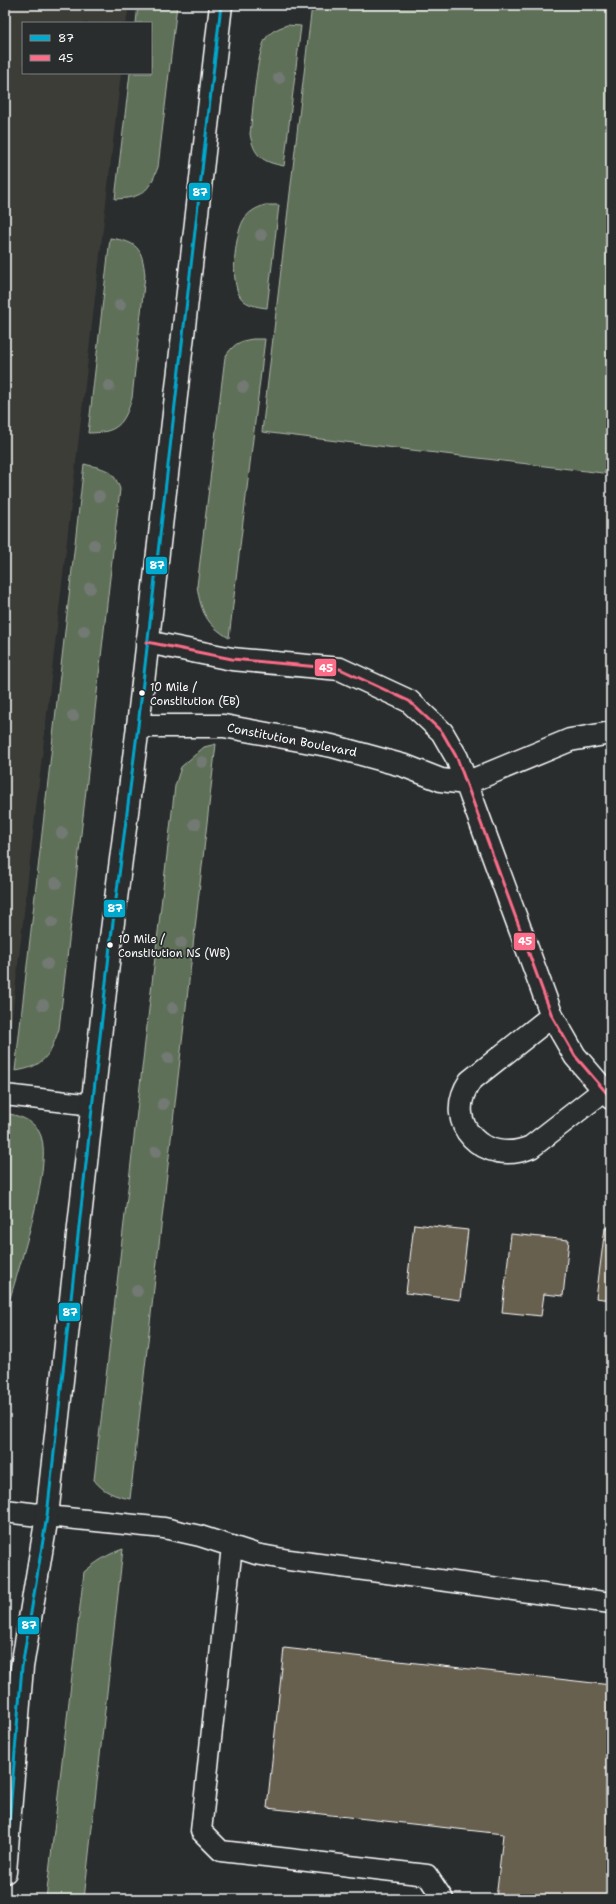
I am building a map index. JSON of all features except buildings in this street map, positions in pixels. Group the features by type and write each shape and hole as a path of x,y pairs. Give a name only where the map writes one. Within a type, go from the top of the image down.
{"main road":[{"path":"6,1863 22,1667 47,1516 110,946 138,726 221,5"},
{"path":"147,642 232,659 340,669 410,701 442,732 457,758 552,1016 575,1056 607,1094 531,1146 519,1152 506,1153 480,1145 464,1126 460,1102 464,1089 470,1081 552,1016"},
{"name":"Constitution Boulevard","path":"138,726 224,726 332,746 405,766 441,780 466,783"},
{"path":"466,783 570,740 611,733"},
{"path":"5,1511 47,1516"}],"lane":[{"path":"5,1095 93,1104"},
{"path":"47,1516 164,1528 200,1536 256,1554 289,1560 611,1603"},
{"path":"232,1546 201,1831 221,1851 427,1875 443,1899"}],"shaded area":[{"path":"5,5 129,5 126,22 22,22 22,74 121,74 5,1077"}],"green space":[{"path":"138,5 177,5 158,167 148,188 143,192 132,197 115,199 130,74 152,74 152,22 136,22"},
{"path":"312,5 611,5 611,474 262,432"},
{"path":"287,25 301,26 284,166 260,157 254,148 250,134 257,70 263,46 270,33"},
{"path":"265,205 279,205 267,308 258,307 247,303 239,295 236,286 234,262 240,228 243,221 252,211"},
{"path":"110,238 133,244 140,252 144,266 145,275 132,398 126,415 118,426 98,433 88,433"},
{"path":"253,339 265,339 229,638 215,628 206,616 200,603 197,586 225,357 236,344"},
{"path":"84,464 107,470 114,477 120,489 59,1029 49,1053 39,1063 25,1069 15,1071"},
{"path":"216,744 130,1499 110,1493 101,1488 94,1480 175,786 181,767 204,747"},
{"path":"10,1114 28,1121 36,1127 41,1136 43,1151 42,1172 38,1196 25,1249 6,1312 5,1323 5,1156"},
{"path":"123,1549 84,1899 46,1899 84,1572 112,1553"}],"transit line":[{"name":"87","path":"5,1872 22,1667 47,1516 110,946 138,726 221,5"},
{"name":"45","path":"147,642 232,659 340,669 409,701 442,732 457,758 552,1016 575,1056 611,1098"}],"place":[{"name":"10 Mile / Constitution (EB)","path":"142,693"},
{"name":"10 Mile / Constitution NS (WB)","path":"110,945"}]}
